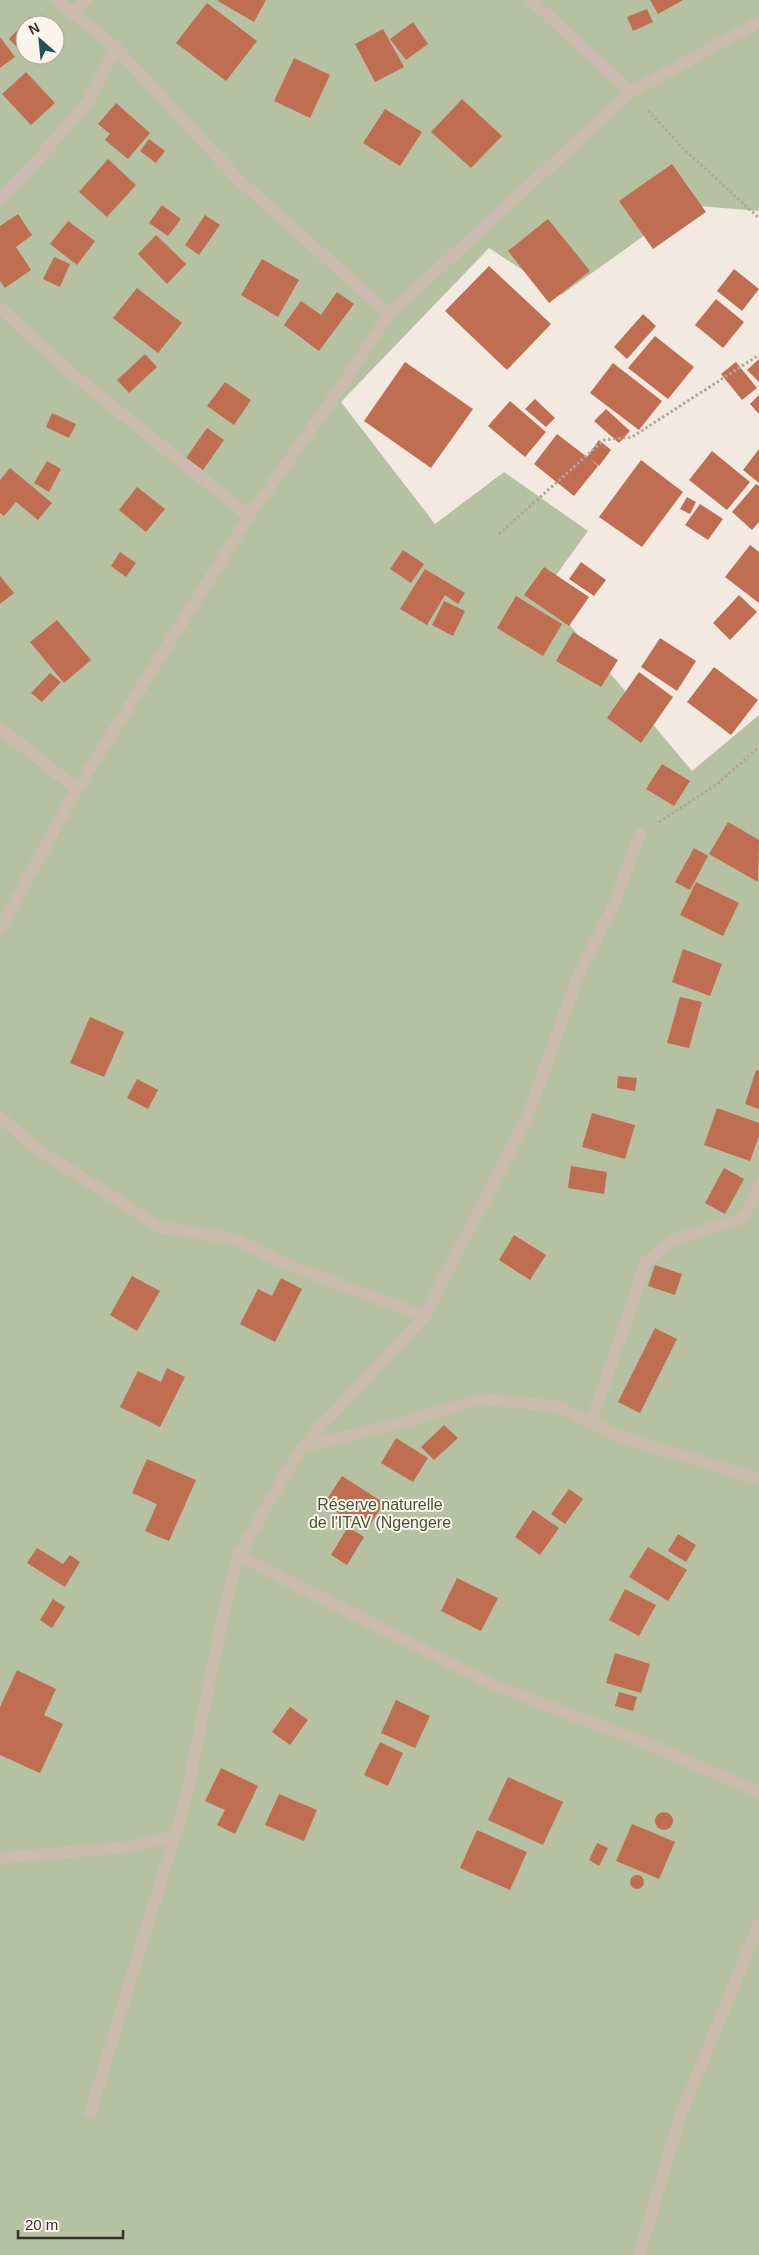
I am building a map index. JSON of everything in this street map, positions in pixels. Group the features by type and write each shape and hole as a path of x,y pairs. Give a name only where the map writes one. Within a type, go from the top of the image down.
{"street":[{"path":"57,0 71,14 116,48 237,178 389,314"},
{"path":"71,14 86,0"},
{"path":"530,0 631,92"},
{"path":"0,929 77,789 248,516 341,387 389,314 631,92 759,22"},
{"path":"0,199 32,166 88,102 116,48"},
{"path":"0,308 76,377 248,516"},
{"path":"0,728 77,789"},
{"path":"90,2113 185,1802 226,1601 238,1555 302,1447 425,1316 528,1115 580,972 614,906 640,834"},
{"path":"0,1117 34,1147 160,1227 235,1239 288,1265 425,1316"},
{"path":"590,1422 645,1263 672,1240 743,1218 759,1186"},
{"path":"302,1447 398,1424 481,1399 556,1406 618,1436 759,1480"},
{"path":"238,1555 492,1684 643,1742 759,1792"},
{"path":"0,1858 129,1847 175,1836"},
{"path":"639,2255 681,2114 759,1924"}],"path":[{"path":"631,92 686,151 759,218"},
{"path":"499,534 604,440 632,437 759,355"},
{"path":"640,834 716,785 759,747"}],"green space":[{"name":"Réserve naturelle de l'ITAV (Ngengere","path":"0,0 759,0 759,211 687,205 561,295 489,248 341,402 435,524 504,472 588,531 543,593 692,771 759,715 759,2255 0,2255"}],"building":[{"path":"219,0 266,0 254,22"},
{"path":"650,0 683,0 658,14"},
{"path":"207,3 257,41 226,81 176,43"},
{"path":"647,9 653,22 633,31 627,17"},
{"path":"413,22 428,44 406,60 390,39"},
{"path":"383,29 404,67 375,82 355,44"},
{"path":"15,33 15,45 9,39"},
{"path":"0,37 15,57 0,68"},
{"path":"294,58 330,75 310,118 274,101"},
{"path":"26,72 55,103 31,125 2,94"},
{"path":"462,99 502,136 471,168 431,132"},
{"path":"116,103 150,133 128,159 105,140 110,134 98,124"},
{"path":"385,109 422,132 400,166 363,143"},
{"path":"149,139 165,151 156,163 140,151"},
{"path":"108,159 136,185 107,217 79,192"},
{"path":"672,164 706,212 653,249 619,201"},
{"path":"162,205 181,219 168,236 149,223"},
{"path":"18,214 32,235 16,247 31,270 5,288 0,281 0,226"},
{"path":"205,215 220,225 199,255 185,245"},
{"path":"548,219 590,271 549,303 508,251"},
{"path":"68,221 95,241 77,265 50,244"},
{"path":"156,235 186,264 167,284 138,254"},
{"path":"54,257 70,264 60,287 43,279"},
{"path":"262,259 299,280 278,317 241,295"},
{"path":"489,266 551,324 507,370 445,311"},
{"path":"734,269 759,289 742,311 717,291"},
{"path":"137,288 182,323 158,353 113,318"},
{"path":"337,292 354,304 319,351 284,325 301,301 321,315"},
{"path":"716,299 744,322 723,348 695,325"},
{"path":"643,314 656,326 627,359 614,347"},
{"path":"655,336 694,367 668,399 628,368"},
{"path":"145,354 157,367 129,393 117,380"},
{"path":"759,359 759,382 747,370"},
{"path":"405,362 473,409 431,468 364,421"},
{"path":"736,362 757,388 742,400 721,374"},
{"path":"613,363 662,401 639,430 590,393"},
{"path":"225,382 251,400 234,425 207,406"},
{"path":"759,395 759,414 750,404"},
{"path":"535,399 555,418 546,427 525,409"},
{"path":"510,401 546,432 525,457 488,426"},
{"path":"606,409 630,431 619,443 594,421"},
{"path":"52,413 76,424 69,438 46,427"},
{"path":"207,428 224,440 203,470 186,458"},
{"path":"557,434 587,457 599,440 611,450 599,466 589,458 598,466 574,496 534,464"},
{"path":"759,449 759,483 743,470"},
{"path":"712,451 750,482 727,510 689,480"},
{"path":"641,460 683,492 642,547 599,517"},
{"path":"47,461 61,469 49,492 34,483"},
{"path":"10,468 52,503 38,520 16,502 4,516 0,513 0,480"},
{"path":"756,484 759,486 759,522 752,530 732,512"},
{"path":"137,487 165,509 146,532 119,510"},
{"path":"687,497 696,502 690,514 680,509"},
{"path":"700,504 723,519 708,540 685,525"},
{"path":"750,545 759,552 759,603 725,577"},
{"path":"403,550 424,564 411,583 390,569"},
{"path":"120,552 136,563 126,577 111,566"},
{"path":"581,562 606,580 594,596 569,579"},
{"path":"544,567 589,597 569,626 524,595"},
{"path":"425,569 465,593 458,604 445,595 427,625 400,609"},
{"path":"0,576 14,593 0,604"},
{"path":"739,595 757,612 730,640 713,623"},
{"path":"516,596 562,624 543,656 497,628"},
{"path":"444,601 465,611 453,636 432,625"},
{"path":"57,620 91,660 64,683 30,642"},
{"path":"573,632 618,660 601,687 556,661"},
{"path":"660,638 696,661 677,691 641,667"},
{"path":"714,667 758,700 731,735 687,702"},
{"path":"639,672 673,697 641,743 607,718"},
{"path":"50,673 61,682 42,702 31,693"},
{"path":"662,764 690,781 674,806 646,789"},
{"path":"728,822 759,840 758,882 709,854"},
{"path":"694,848 708,856 690,890 675,882"},
{"path":"696,882 739,903 723,936 680,915"},
{"path":"683,949 722,964 710,996 672,982"},
{"path":"680,997 702,1002 689,1048 667,1043"},
{"path":"90,1017 124,1032 104,1077 70,1063"},
{"path":"756,1070 759,1071 759,1109 745,1104"},
{"path":"618,1076 637,1078 635,1091 617,1088"},
{"path":"137,1079 158,1090 148,1109 127,1098"},
{"path":"717,1108 759,1123 759,1136 750,1161 704,1145"},
{"path":"592,1113 635,1125 625,1159 582,1147"},
{"path":"571,1166 607,1172 604,1194 568,1188"},
{"path":"724,1168 744,1179 725,1214 705,1203"},
{"path":"514,1235 546,1255 530,1280 499,1260"},
{"path":"655,1265 682,1274 675,1295 648,1286"},
{"path":"132,1276 160,1291 137,1331 110,1315"},
{"path":"281,1278 302,1289 275,1342 240,1324 258,1289 272,1296"},
{"path":"655,1328 677,1339 640,1413 618,1402"},
{"path":"167,1368 185,1377 160,1427 120,1407 138,1371 161,1382"},
{"path":"444,1425 458,1438 434,1460 421,1447"},
{"path":"396,1438 428,1458 413,1482 381,1463"},
{"path":"147,1459 196,1480 169,1541 145,1531 157,1504 132,1493"},
{"path":"342,1476 384,1503 366,1531 324,1504"},
{"path":"569,1489 583,1499 565,1524 551,1514"},
{"path":"533,1510 559,1528 540,1555 515,1537"},
{"path":"348,1527 364,1537 347,1565 331,1555"},
{"path":"678,1534 696,1545 686,1562 668,1551"},
{"path":"648,1547 687,1570 668,1601 629,1577"},
{"path":"37,1548 63,1564 70,1555 80,1562 65,1587 27,1563"},
{"path":"457,1578 498,1598 481,1631 441,1611"},
{"path":"625,1589 656,1605 639,1636 609,1620"},
{"path":"53,1599 65,1607 52,1628 40,1620"},
{"path":"615,1653 650,1664 641,1693 606,1683"},
{"path":"17,1670 56,1689 44,1715 63,1724 40,1773 0,1755 0,1707"},
{"path":"619,1692 637,1697 633,1711 615,1706"},
{"path":"396,1700 430,1716 415,1748 381,1733"},
{"path":"290,1707 308,1720 290,1745 272,1732"},
{"path":"380,1742 403,1753 388,1786 364,1775"},
{"path":"221,1768 258,1786 235,1834 217,1825 225,1810 205,1801"},
{"path":"508,1777 563,1802 543,1845 488,1820"},
{"path":"279,1794 317,1810 304,1841 265,1825"},
{"path":"664,1812 670,1815 673,1821 670,1827 664,1830 658,1827 655,1821 658,1815"},
{"path":"632,1824 675,1842 659,1879 616,1861"},
{"path":"477,1830 527,1852 510,1890 460,1868"},
{"path":"597,1843 608,1848 599,1866 589,1860"},
{"path":"634,1875 640,1875 644,1882 640,1889 634,1889 630,1885 630,1879"}]}
